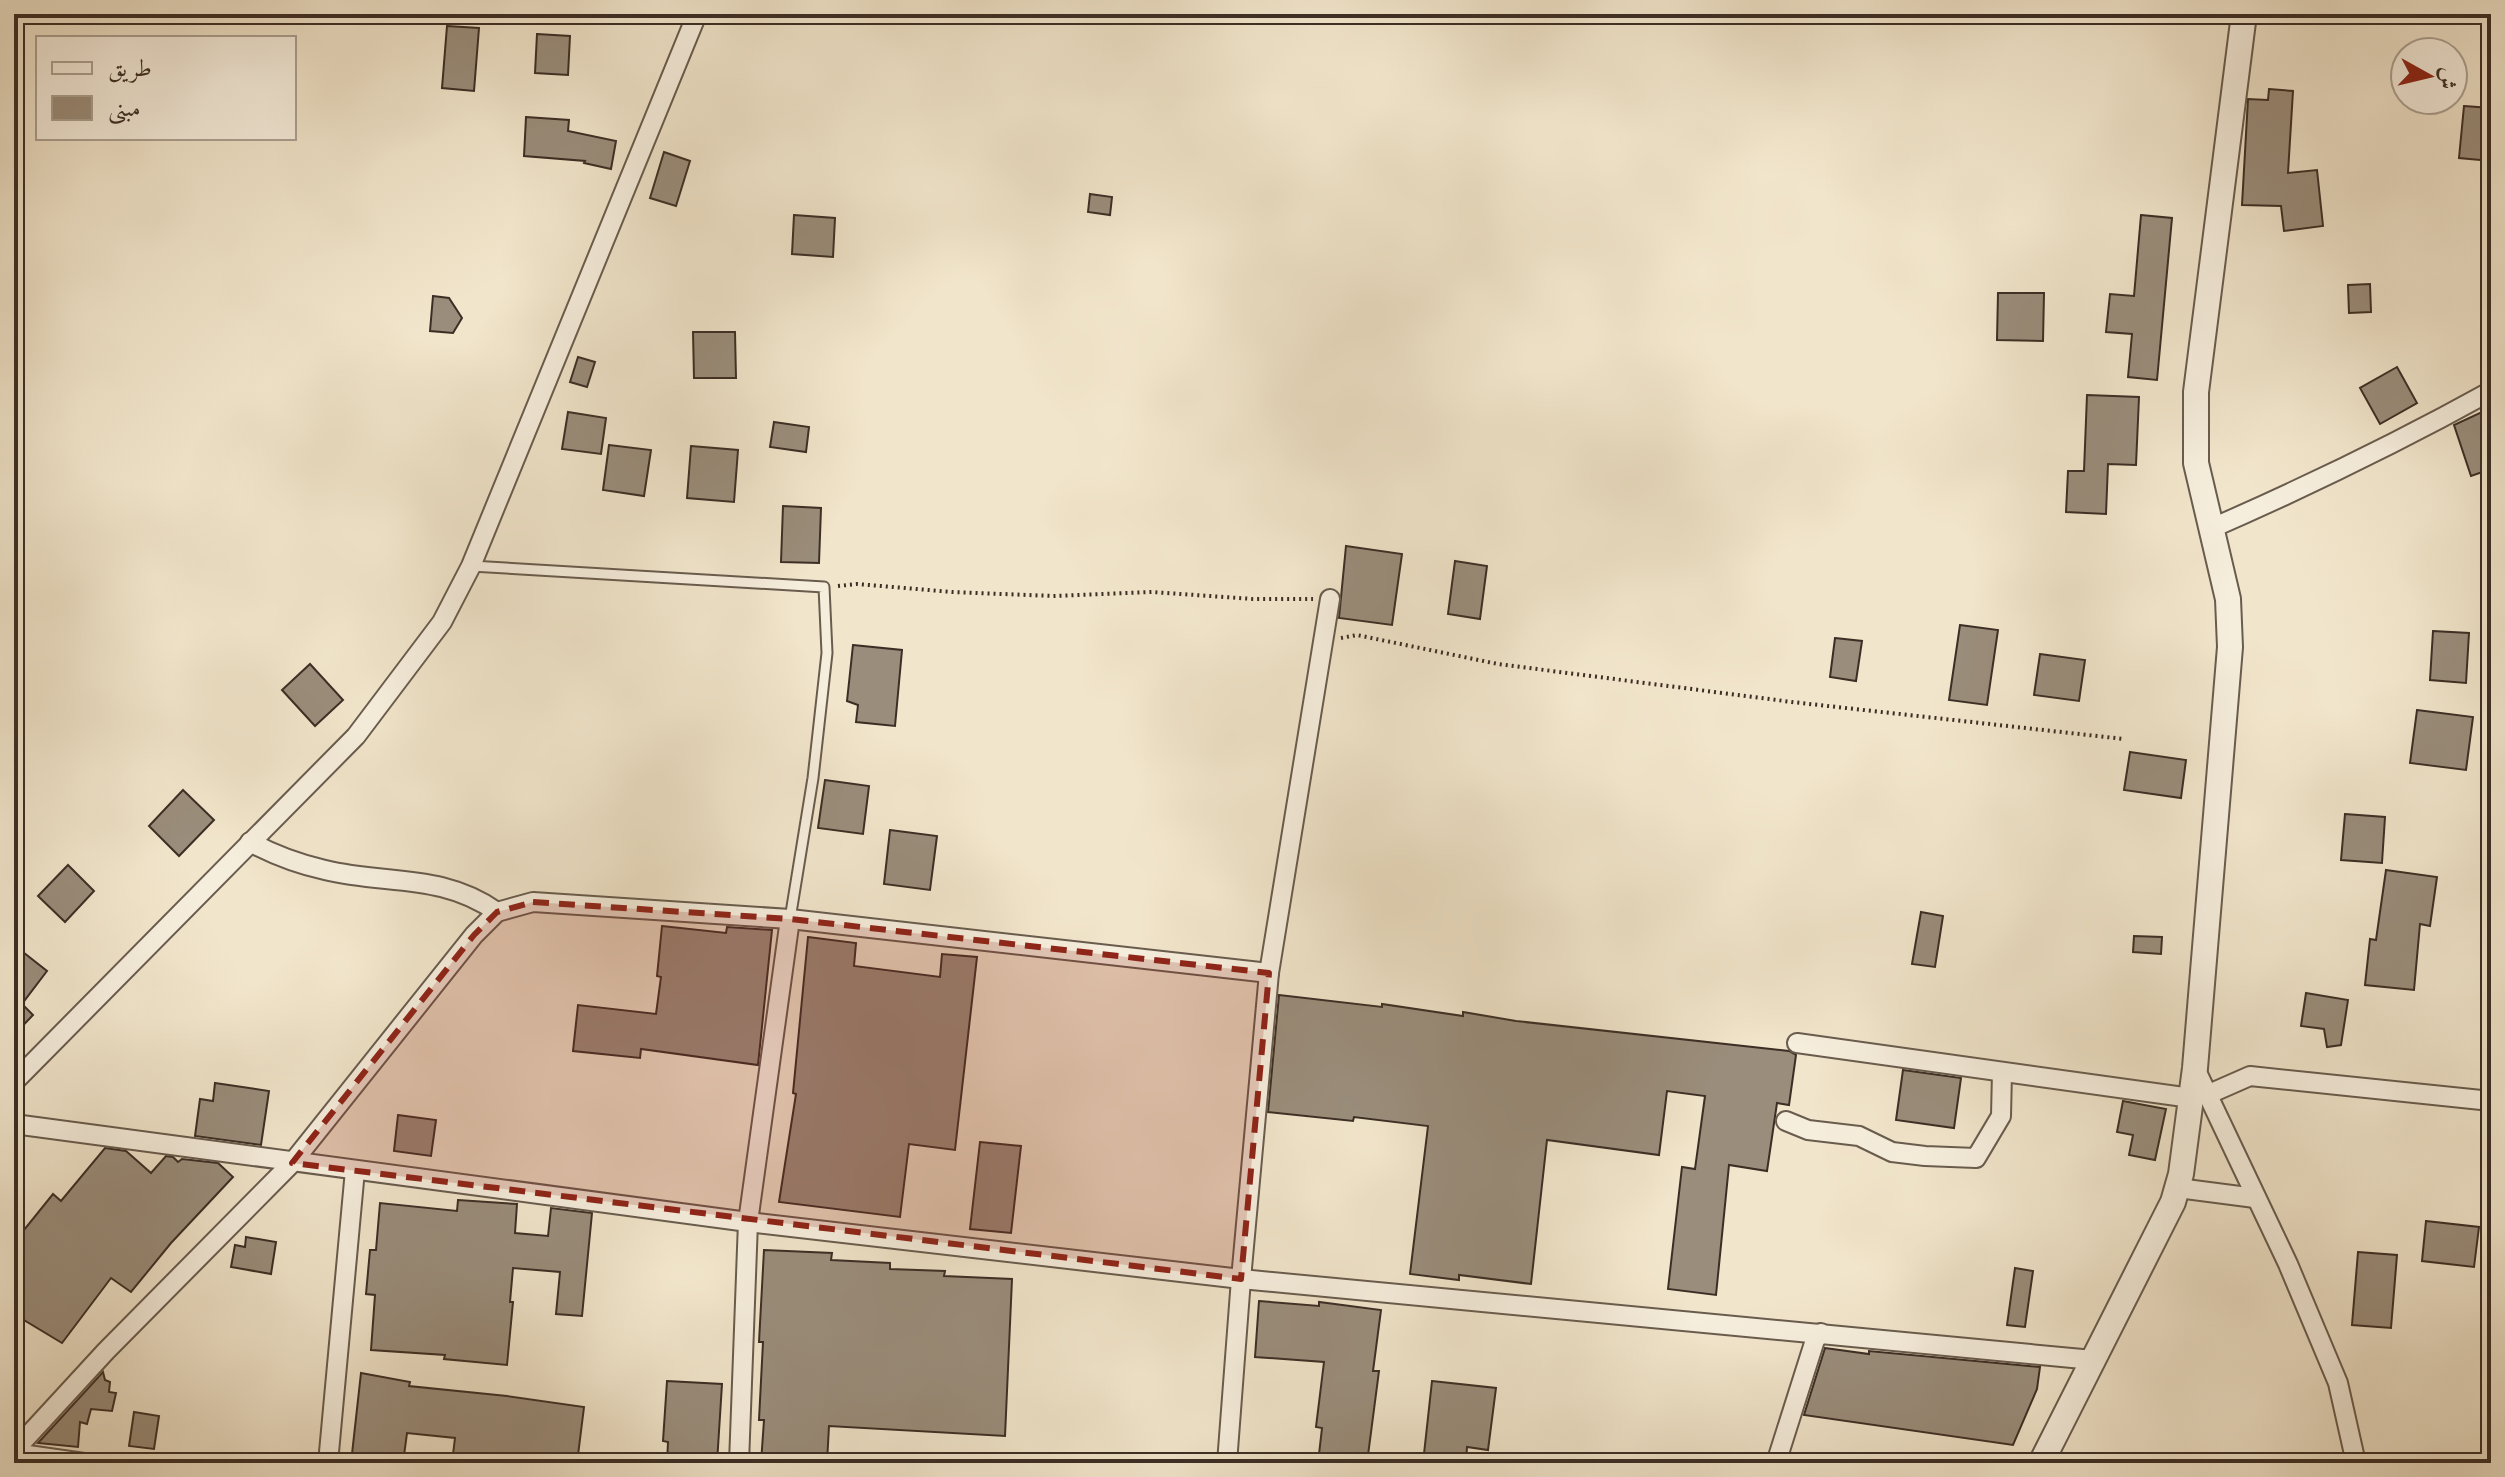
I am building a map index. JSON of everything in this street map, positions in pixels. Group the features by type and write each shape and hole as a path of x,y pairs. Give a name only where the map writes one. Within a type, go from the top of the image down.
{"street":[{"path":"14,1082 356,736 442,622 471,566 697,14"},
{"path":"2244,14 2196,392 2196,463 2228,599 2230,647 2195,1068 2200,1096 2288,1264 2338,1383 2356,1463"},
{"path":"2210,529 2312,485 2491,391"},
{"path":"1227,1463 1269,973 1330,599"},
{"path":"250,842 278,857 327,871 425,882 479,899 497,912"},
{"path":"14,1452 106,1351 292,1163 474,935 497,912 533,902 790,919 1269,973"},
{"path":"739,1463 748,1222 790,919"},
{"path":"1797,1043 2200,1096 2250,1076 2491,1101"},
{"path":"1786,1121 1808,1130 1859,1136 1892,1152 1976,1158 2001,1116 2002,1072"},
{"path":"2041,1463 2173,1202 2200,1096"},
{"path":"14,1124 748,1222 1241,1279 2093,1360"},
{"path":"328,1463 355,1170"},
{"path":"2178,1188 2255,1198"},
{"path":"1776,1463 1815,1340 1821,1333"},
{"path":"14,1452 84,1463"}],"lane":[{"path":"471,566 824,587 827,653 813,778 790,919"}],"path":[{"path":"824,587 857,584 1038,595 1152,592 1253,599 1330,599"},
{"path":"1321,653 1335,639 1357,635 1527,668 1792,702 2124,739"}],"highlighted area":[{"path":"533,902 790,919 1269,973 1241,1279 292,1163 474,935 497,912"}],"building":[{"path":"447,26 479,28 474,91 442,88"},
{"path":"537,34 570,36 568,75 535,73"},
{"path":"2269,89 2293,91 2288,173 2317,170 2323,226 2284,231 2281,206 2242,205 2248,99 2268,100"},
{"path":"2469,106 2491,108 2491,161 2459,158 2463,116 2469,116"},
{"path":"526,117 569,120 568,131 616,141 611,169 585,161 524,156"},
{"path":"664,152 690,161 676,206 650,198"},
{"path":"1090,194 1112,197 1110,215 1088,212"},
{"path":"794,215 835,218 833,257 792,254"},
{"path":"2141,215 2172,218 2157,380 2128,377 2132,334 2106,332 2110,294 2134,296"},
{"path":"2370,284 2371,312 2349,313 2348,285"},
{"path":"1998,293 2044,293 2043,341 1997,340"},
{"path":"433,296 449,298 462,318 453,333 430,331"},
{"path":"693,332 735,332 736,378 694,378"},
{"path":"578,357 595,362 587,387 570,382"},
{"path":"2397,367 2417,403 2380,424 2360,388"},
{"path":"2087,395 2139,397 2136,465 2108,464 2106,514 2066,512 2068,471 2084,471"},
{"path":"2484,411 2491,430 2491,469 2471,476 2454,425"},
{"path":"568,412 606,418 601,454 562,449"},
{"path":"774,422 809,427 806,452 770,447"},
{"path":"609,445 651,450 644,496 603,490"},
{"path":"691,446 738,450 734,502 687,498"},
{"path":"783,506 821,508 819,563 781,562"},
{"path":"1346,546 1402,554 1392,625 1339,618"},
{"path":"1455,561 1487,566 1480,619 1448,614"},
{"path":"1960,625 1998,630 1987,705 1949,700"},
{"path":"2433,631 2469,633 2466,683 2430,680"},
{"path":"1835,638 1862,641 1856,681 1830,677"},
{"path":"853,645 902,650 895,726 856,722 858,705 847,701"},
{"path":"2040,654 2085,660 2079,701 2034,695"},
{"path":"310,664 343,700 315,726 282,690"},
{"path":"2417,710 2473,717 2466,770 2410,763"},
{"path":"2130,752 2186,760 2181,798 2124,790"},
{"path":"825,780 869,786 863,834 818,828"},
{"path":"183,790 214,820 179,856 149,826"},
{"path":"2345,814 2385,817 2382,863 2341,860"},
{"path":"890,830 937,836 930,890 884,884"},
{"path":"68,865 94,891 65,922 38,896"},
{"path":"2386,870 2437,877 2430,926 2420,924 2414,990 2365,985 2370,939 2376,940"},
{"path":"1921,912 1943,916 1935,967 1912,964"},
{"path":"662,926 726,933 727,927 772,930 758,1065 641,1049 640,1058 573,1051 578,1005 656,1014 661,977 657,976"},
{"path":"2134,936 2162,937 2161,954 2133,952"},
{"path":"808,937 856,943 854,966 940,977 942,954 977,957 955,1150 909,1144 900,1217 779,1202 796,1094 793,1093"},
{"path":"14,945 47,971 22,1004 33,1015 14,1035"},
{"path":"2306,993 2348,1000 2341,1045 2327,1047 2324,1029 2301,1026"},
{"path":"1279,995 1382,1007 1382,1004 1463,1016 1463,1012 1516,1021 1789,1051 1796,1055 1789,1105 1777,1103 1767,1171 1729,1165 1716,1295 1668,1289 1682,1167 1695,1169 1705,1096 1667,1091 1659,1155 1547,1140 1531,1284 1459,1275 1459,1280 1410,1274 1428,1126 1354,1117 1353,1121 1268,1112"},
{"path":"1903,1070 1961,1078 1954,1128 1896,1120"},
{"path":"215,1083 269,1091 261,1145 195,1136 200,1099 213,1101"},
{"path":"2123,1101 2166,1109 2155,1160 2129,1155 2133,1135 2117,1132"},
{"path":"398,1115 436,1120 431,1156 394,1151"},
{"path":"980,1142 1021,1146 1011,1233 970,1229"},
{"path":"105,1148 126,1151 151,1173 166,1156 178,1162 182,1159 218,1163 233,1177 171,1243 131,1292 111,1278 62,1343 14,1314 23,1267 14,1259 14,1232 20,1235 53,1194 61,1201"},
{"path":"458,1200 517,1204 515,1233 548,1236 551,1208 592,1213 582,1316 556,1314 560,1272 513,1268 507,1365 444,1359 445,1355 371,1350 375,1295 366,1294 370,1250 376,1250 380,1203 457,1211"},
{"path":"2426,1221 2479,1227 2474,1267 2422,1261"},
{"path":"246,1237 276,1242 271,1274 231,1267 235,1245 245,1247"},
{"path":"764,1250 832,1253 831,1260 890,1263 890,1269 945,1271 944,1276 1012,1279 1005,1436 829,1426 827,1463 761,1463 764,1420 759,1420 763,1342 759,1342"},
{"path":"2358,1252 2397,1255 2391,1328 2352,1325"},
{"path":"2015,1268 2033,1271 2025,1327 2007,1325"},
{"path":"1259,1301 1319,1306 1319,1302 1381,1310 1373,1371 1379,1371 1367,1463 1318,1463 1322,1428 1316,1427 1324,1362 1255,1357"},
{"path":"1825,1348 2040,1367 2037,1389 2013,1445 1804,1415"},
{"path":"103,1372 105,1380 110,1382 109,1392 116,1393 112,1411 91,1409 87,1424 80,1422 78,1447 38,1443"},
{"path":"361,1373 410,1382 409,1386 584,1407 577,1463 452,1463 455,1438 407,1433 403,1463 351,1463"},
{"path":"667,1381 722,1384 717,1463 667,1463 668,1442 663,1441"},
{"path":"1432,1381 1496,1388 1488,1450 1467,1447 1466,1463 1423,1463"},
{"path":"134,1412 159,1416 154,1449 129,1446"}]}
